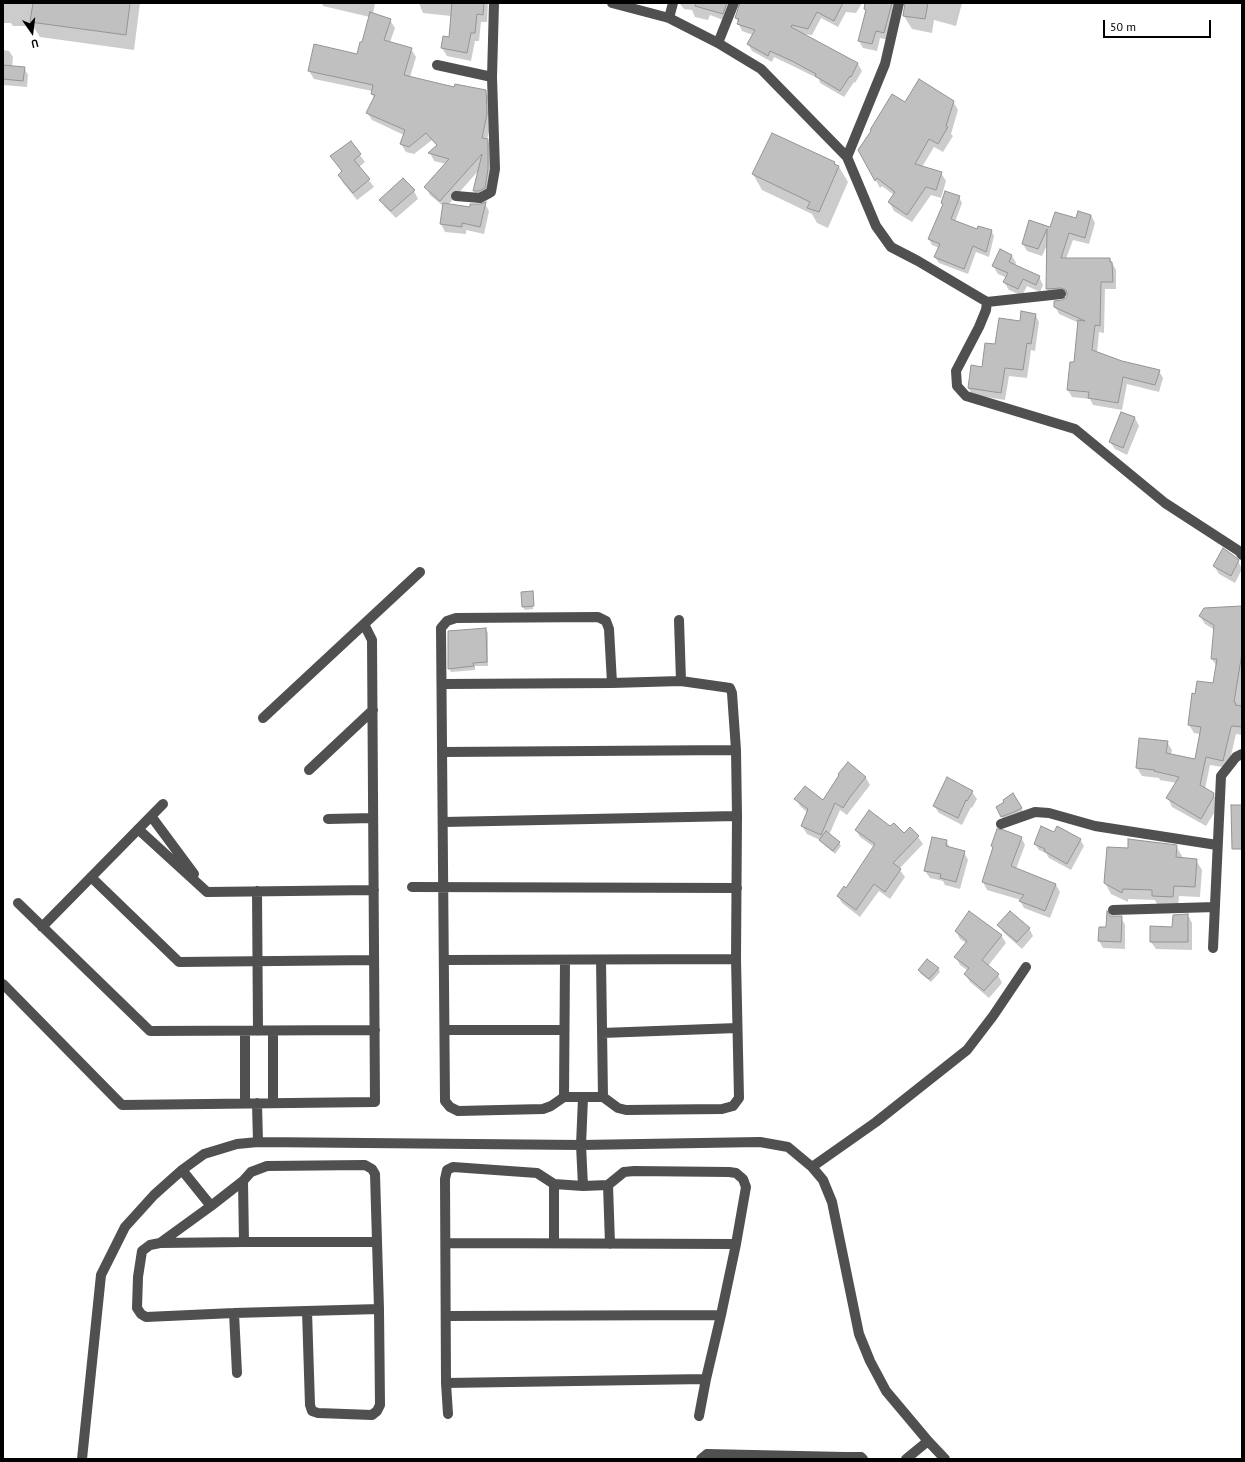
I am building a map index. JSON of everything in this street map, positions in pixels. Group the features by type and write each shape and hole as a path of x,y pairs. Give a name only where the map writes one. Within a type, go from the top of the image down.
{"street":[{"path":"456,196 480,198 491,192 496,169 492,78 494,3"},
{"path":"612,3 669,18 718,43 761,69 847,158 876,226 892,247 987,302 1061,294"},
{"path":"669,18 673,3"},
{"path":"718,43 734,3"},
{"path":"847,158 885,64 900,3"},
{"path":"437,65 492,78"},
{"path":"987,302 986,310 979,327 956,371 957,386 966,396 1075,429 1166,503 1239,551 1242,555"},
{"path":"263,718 420,572"},
{"path":"443,684 612,683 681,681 730,688 732,693 736,750 736,959 739,1098 733,1106 722,1109 626,1110 618,1108 603,1098 564,1097 551,1106 543,1109 458,1110 450,1107 445,1101 442,628 447,621 456,618 598,617 606,621 609,628 612,683"},
{"path":"679,620 681,681"},
{"path":"3,984 122,1105 375,1102 372,640 364,624"},
{"path":"309,770 373,710"},
{"path":"443,752 736,750"},
{"path":"1214,948 1217,844 1221,776 1236,757 1242,754"},
{"path":"42,927 163,804"},
{"path":"1002,824 1035,812 1049,813 1095,826 1217,844"},
{"path":"151,816 207,892"},
{"path":"444,822 737,816"},
{"path":"328,819 374,818"},
{"path":"138,829 207,892 374,890"},
{"path":"91,877 179,962 374,960"},
{"path":"412,887 737,888"},
{"path":"257,891 258,1031"},
{"path":"18,903 150,1031 375,1030"},
{"path":"1113,910 1215,908"},
{"path":"445,960 736,959"},
{"path":"564,1097 565,960"},
{"path":"601,960 603,1098"},
{"path":"812,1167 865,1130 967,1050 993,1016 1026,966"},
{"path":"602,1033 737,1028"},
{"path":"445,1030 564,1030"},
{"path":"245,1031 245,1104"},
{"path":"273,1031 274,1103"},
{"path":"583,1098 581,1145 583,1186"},
{"path":"257,1103 258,1142"},
{"path":"82,1459 101,1276 125,1227 154,1195 182,1170 204,1154 237,1144 258,1142 581,1145 760,1142 788,1147 812,1167 823,1180 832,1202 859,1334 870,1361 886,1391 928,1441 946,1459"},
{"path":"160,1243 211,1206 251,1172 267,1166 365,1165 372,1169 375,1174 379,1309 380,1405 377,1411 372,1415 318,1414 312,1411 310,1405 307,1311"},
{"path":"448,1414 446,1383 445,1179 447,1170 453,1167 537,1173 554,1184 583,1186 608,1185 624,1172 634,1171 736,1173 743,1179 746,1187 736,1244 699,1416"},
{"path":"182,1170 211,1206"},
{"path":"242,1181 244,1242"},
{"path":"554,1184 554,1243"},
{"path":"608,1185 610,1244"},
{"path":"376,1242 160,1243 150,1245 142,1251 138,1277 137,1308 141,1314 146,1317 379,1309"},
{"path":"446,1243 736,1244"},
{"path":"234,1313 237,1374"},
{"path":"446,1316 721,1315"},
{"path":"446,1383 706,1379"},
{"path":"906,1459 928,1441"},
{"path":"701,1459 707,1454 845,1458 861,1457 863,1459"}],"building":[{"path":"33,3 130,3 126,35 30,22"},
{"path":"452,3 484,3 483,15 477,14 475,33 471,33 467,53 441,48 443,36 449,37"},
{"path":"696,3 727,3 723,14 695,6"},
{"path":"740,3 843,3 834,21 817,12 808,29 792,25 791,27 858,63 851,77 850,76 840,91 815,76 816,74 792,61 770,51 768,56 747,44 755,30 737,24 739,19 735,18"},
{"path":"865,3 892,3 884,33 876,31 872,44 858,41 866,10 864,9"},
{"path":"905,3 928,3 925,19 903,16"},
{"path":"370,12 391,19 384,40 412,48 404,75 454,87 455,84 486,90 487,114 482,138 488,139 488,169 485,188 479,191 473,191 482,154 440,201 424,187 449,159 428,153 437,145 426,133 409,147 400,144 405,130 366,113 375,95 371,94 373,85 308,71 314,44 357,54 360,42 362,42"},
{"path":"3,65 25,67 23,81 3,79"},
{"path":"919,79 954,101 946,126 948,127 938,144 929,139 915,164 942,172 936,190 926,187 907,215 888,202 895,192 877,178 875,181 858,150 871,131 870,130 892,94 905,102"},
{"path":"772,133 835,162 834,164 839,166 819,212 807,208 810,202 752,174"},
{"path":"351,141 361,154 354,160 370,179 353,193 338,175 342,171 330,156"},
{"path":"403,178 415,190 391,211 379,200"},
{"path":"945,191 960,196 951,219 977,229 978,226 992,230 986,252 973,246 964,269 934,257 940,244 928,239 943,204 941,203"},
{"path":"486,202 480,227 462,223 462,227 440,224 443,203 470,207 470,204 480,204"},
{"path":"1078,211 1091,215 1085,238 1069,233 1061,258 1110,258 1110,262 1112,262 1113,282 1101,282 1100,326 1095,325 1092,350 1122,361 1160,370 1155,385 1123,377 1118,403 1088,398 1089,392 1067,390 1070,362 1074,362 1078,320 1085,321 1054,307 1054,301 1062,300 1067,297 1066,290 1061,288 1046,289 1047,229 1038,249 1022,244 1029,220 1050,227 1055,212 1076,218"},
{"path":"1000,249 1012,255 1009,262 1040,276 1036,285 1023,279 1018,289 1003,282 1008,273 992,266"},
{"path":"1021,311 1036,314 1031,344 1027,343 1023,370 1005,368 1001,393 968,388 971,365 982,367 985,343 995,344 999,318 1020,321"},
{"path":"1121,412 1135,417 1123,448 1109,442"},
{"path":"1223,548 1239,560 1231,576 1213,566"},
{"path":"533,591 534,606 522,607 521,592"},
{"path":"1242,606 1242,653 1234,702 1236,703 1235,705 1242,706 1242,727 1231,727 1223,761 1206,757 1200,785 1214,793 1213,798 1201,819 1166,798 1179,777 1154,771 1155,770 1136,768 1139,738 1168,741 1166,753 1195,759 1201,727 1188,725 1192,693 1195,694 1197,681 1213,683 1217,659 1211,659 1214,625 1199,616 1204,608"},
{"path":"486,628 487,662 473,663 474,666 448,669 448,631"},
{"path":"848,762 866,777 843,808 835,803 821,835 801,826 808,809 794,799 805,786 823,800 839,775 838,774"},
{"path":"947,777 973,791 967,801 966,800 958,818 933,806"},
{"path":"1013,793 1022,808 1001,817 996,807 1004,802 1003,800"},
{"path":"1231,805 1242,805 1242,849 1232,849"},
{"path":"869,810 890,826 894,823 904,833 910,827 919,836 893,863 901,869 885,892 874,884 856,910 837,896 844,886 846,888 875,844 855,830"},
{"path":"1041,826 1054,832 1057,826 1081,839 1067,864 1044,851 1045,849 1034,844"},
{"path":"997,829 1022,837 1011,866 1056,884 1045,911 1019,901 1024,895 982,882"},
{"path":"826,831 840,842 833,851 819,840"},
{"path":"932,837 947,840 946,846 965,851 956,882 940,878 941,874 924,871"},
{"path":"1128,839 1177,845 1176,857 1197,859 1195,887 1174,886 1173,897 1152,896 1152,890 1123,889 1122,893 1104,883 1107,847 1128,848"},
{"path":"969,911 1002,935 982,960 999,974 984,991 964,974 969,968 954,957 967,941 955,931"},
{"path":"1010,911 1030,928 1017,942 997,925"},
{"path":"1107,911 1110,916 1122,916 1121,942 1098,941 1099,927 1106,927"},
{"path":"1188,914 1188,942 1150,942 1150,926 1172,927 1173,915"},
{"path":"927,959 939,968 929,979 918,970"}]}
